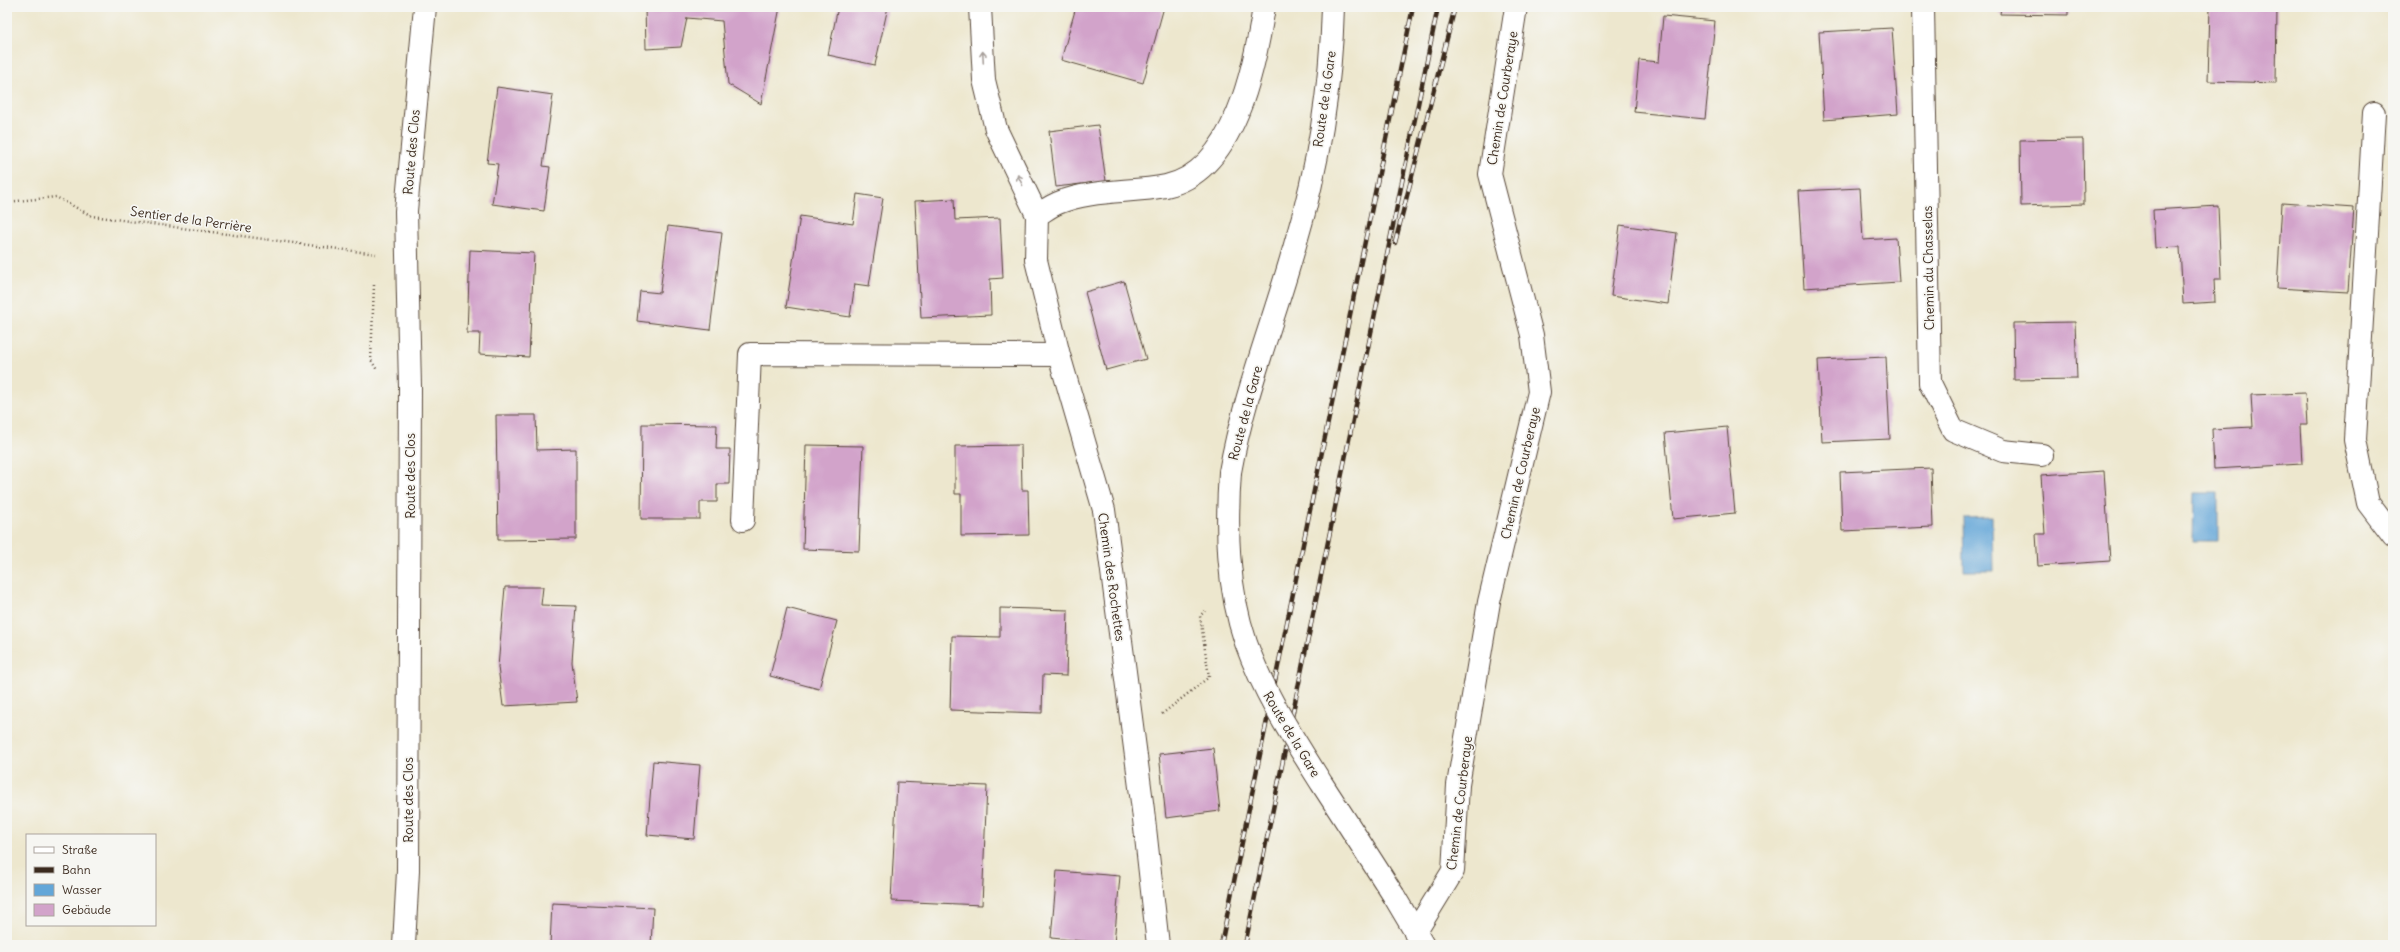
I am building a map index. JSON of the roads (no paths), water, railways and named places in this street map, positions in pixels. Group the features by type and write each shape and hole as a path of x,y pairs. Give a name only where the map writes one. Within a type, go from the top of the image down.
{"street":[{"name":"Route des Clos","path":"404,945 408,871 410,395 406,211 425,7"},
{"name":"Chemin des Rochettes","path":"980,7 984,80 996,128 1037,215 1036,260 1059,355 1104,510 1158,945"},
{"path":"1037,215 1059,203 1091,195 1166,186 1187,179 1203,166 1221,145 1233,121 1246,87 1256,51 1264,7"},
{"name":"Route de la Gare","path":"1333,7 1326,100 1314,166 1296,245 1242,413 1230,472 1226,522 1231,574 1246,642 1257,670 1284,726 1394,896 1419,939"},
{"name":"Chemin de Courberaye","path":"1419,939 1453,871 1458,785 1489,602 1539,392 1532,335 1490,174 1516,7"},
{"name":"Chemin du Chasselas","path":"1924,7 1930,383 1953,430 2003,451 2042,455"},
{"path":"2374,114 2355,440 2368,503 2393,536"},
{"path":"743,520 750,354 1059,355"}],"water":[{"path":"2194,493 2218,493 2218,541 2193,541"},
{"path":"1992,517 1993,571 1964,571 1963,518"}],"railway":[{"path":"1221,945 1413,7"},
{"path":"1245,945 1438,7"},
{"path":"1395,243 1455,7"}]}
